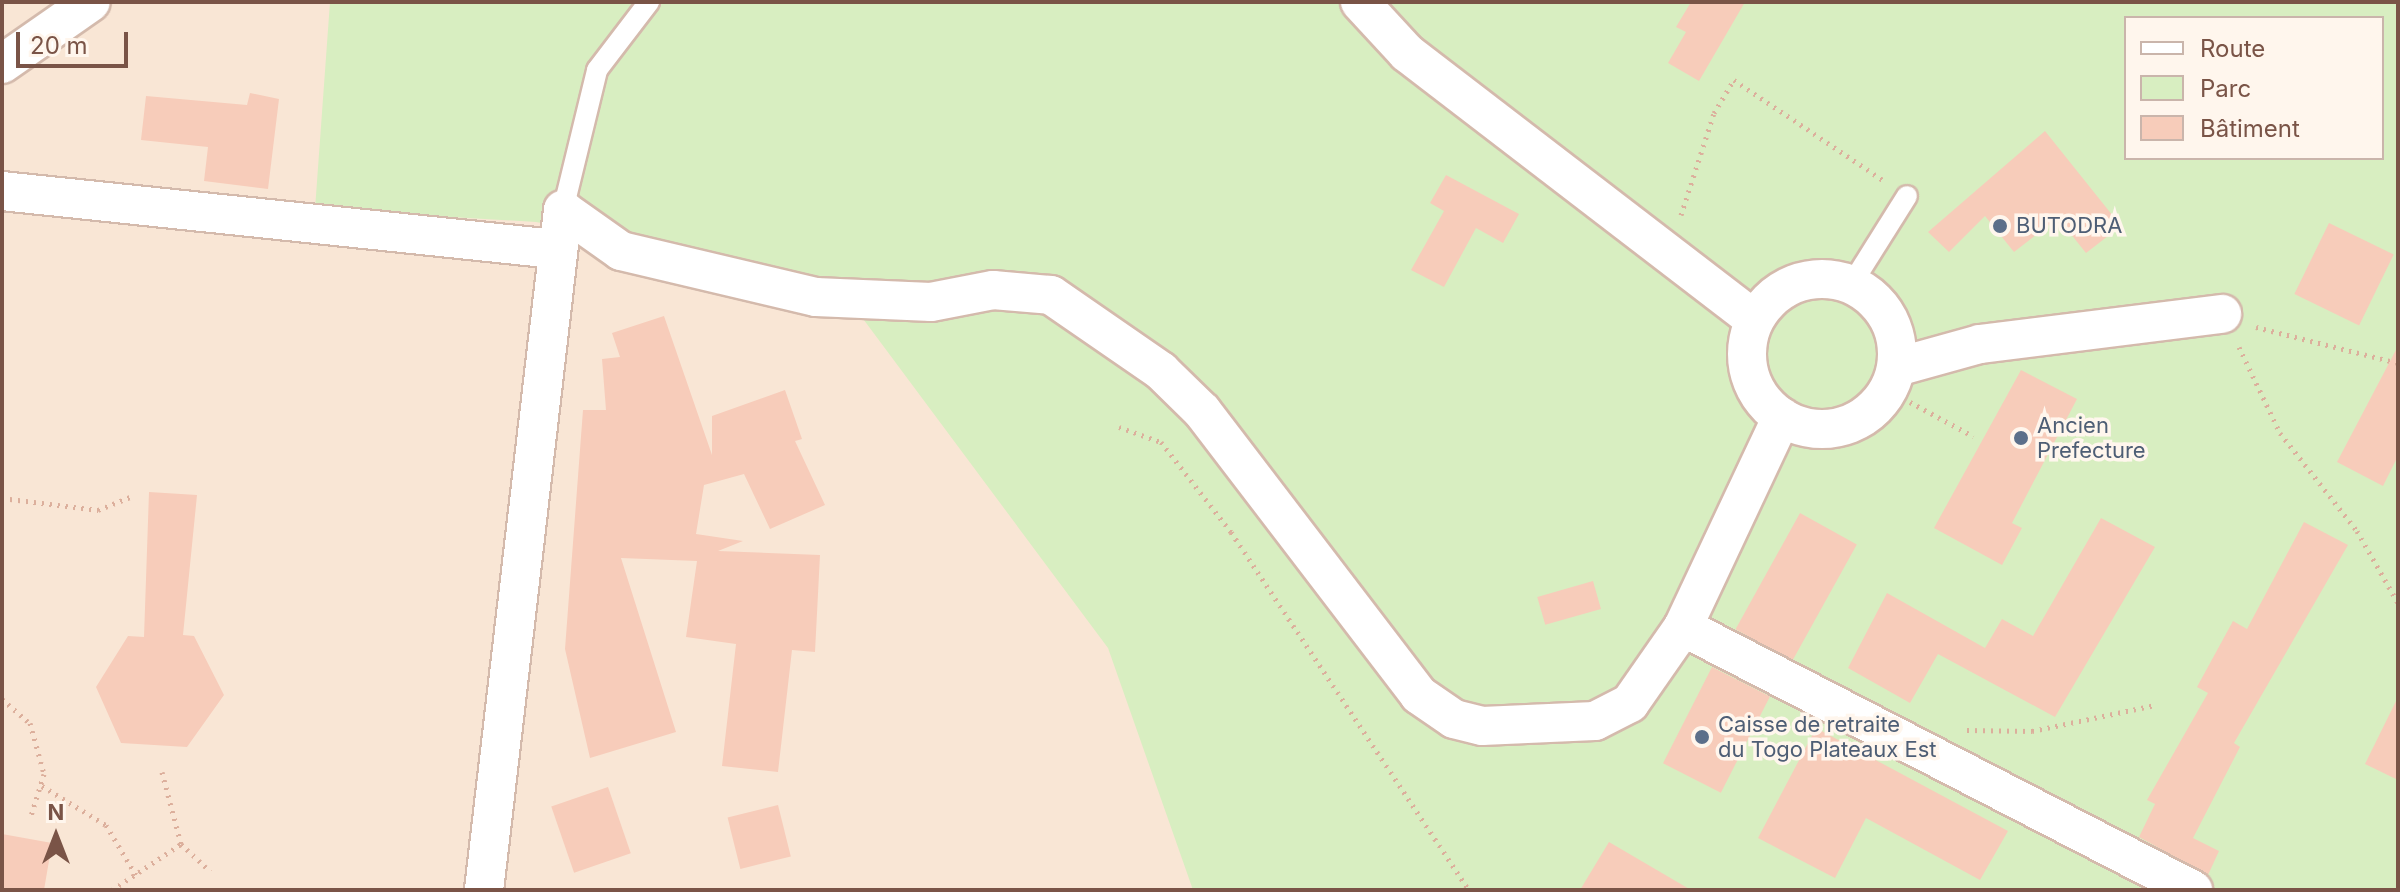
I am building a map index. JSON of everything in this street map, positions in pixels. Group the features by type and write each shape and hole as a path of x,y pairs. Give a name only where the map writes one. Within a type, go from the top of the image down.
{"street":[{"path":"2,64 91,2"},
{"path":"1360,2 1407,53 1754,319"},
{"path":"2,191 555,249"},
{"path":"484,890 555,249 563,210 621,251 816,297 931,302 993,290 1051,295 1161,371 1202,411 1262,480 1297,539 1419,695 1454,719 1482,726 1595,721 1639,694 1683,627 1782,417"},
{"path":"1803,282 1851,285 1888,318 1892,378 1877,407 1841,426 1810,427 1782,417 1755,387 1748,367 1754,319 1803,282"},
{"path":"1892,378 1980,344 2222,314"},
{"path":"1683,627 2193,890"}],"lane":[{"path":"563,210 597,70 649,2"},
{"path":"1851,285 1907,196"}],"path":[{"path":"1670,255 1714,113 1734,80 1907,196"},
{"path":"2222,314 2305,344 2398,363"},
{"path":"2222,314 2280,433 2357,531 2398,603"},
{"path":"1892,378 1973,436"},
{"path":"1119,427 1161,442 1231,532 1469,890"},
{"path":"2,498 98,510 131,497"},
{"path":"2,699 30,723 42,786 30,819"},
{"path":"1954,730 2032,731 2155,705"},
{"path":"162,772 181,844 210,871"},
{"path":"42,786 106,825 136,875"},
{"path":"112,890 181,844"}],"shaded area":[{"path":"2,2 2398,2 2398,890 2,890"}],"green space":[{"path":"330,2 2398,2 2398,890 1193,890 1108,648 852,304 726,257 536,222 315,209"}],"building":[{"path":"1691,2 1745,2 1699,81 1668,63 1686,32 1676,27"},
{"path":"250,93 279,99 268,189 204,181 208,147 141,140 146,96 247,105"},
{"path":"2045,131 2121,226 2086,253 2058,218 2014,252 1985,216 1949,252 1928,232"},
{"path":"1446,175 1519,214 1503,243 1476,228 1444,287 1411,270 1444,211 1430,203"},
{"path":"2329,223 2394,255 2359,326 2294,294"},
{"path":"664,316 712,455 712,416 785,390 802,439 795,441 825,505 770,529 744,474 704,485 696,534 743,541 718,551 820,555 815,652 792,650 778,772 722,766 736,644 686,637 697,561 621,558 676,732 590,758 565,649 583,410 606,410 602,359 620,357 612,333"},
{"path":"2398,346 2398,456 2383,486 2337,462"},
{"name":"Ancien Prefecture","path":"2021,370 2077,399 2012,523 2022,528 2002,565 1934,528"},
{"path":"149,492 197,495 183,635 194,636 224,695 187,747 121,743 96,687 128,636 144,637"},
{"path":"1800,513 1857,545 1792,661 1736,629"},
{"path":"2101,518 2155,547 2055,717 1938,654 1910,703 1848,668 1887,593 1985,648 2002,619 2033,636"},
{"path":"2304,522 2348,545 2234,743 2240,747 2193,838 2219,851 2208,875 2139,837 2155,804 2147,800 2208,693 2197,687 2233,621 2247,629"},
{"path":"1593,581 1601,609 1545,625 1537,597"},
{"path":"1712,667 1770,697 1721,793 1663,763"},
{"path":"2398,697 2398,780 2365,764"},
{"path":"1816,728 2008,831 1980,880 1866,818 1835,878 1758,838"},
{"path":"608,787 631,853 574,873 551,807"},
{"path":"778,805 791,856 740,869 728,818"},
{"path":"2,834 52,843 44,890 2,890"},
{"path":"1609,842 1691,890 1580,890"}],"place":[{"name":"BUTODRA","path":"2000,226"},
{"name":"Ancien Prefecture","path":"2021,438"},
{"name":"Caisse de retraite du Togo Plateaux Est","path":"1702,737"}]}
